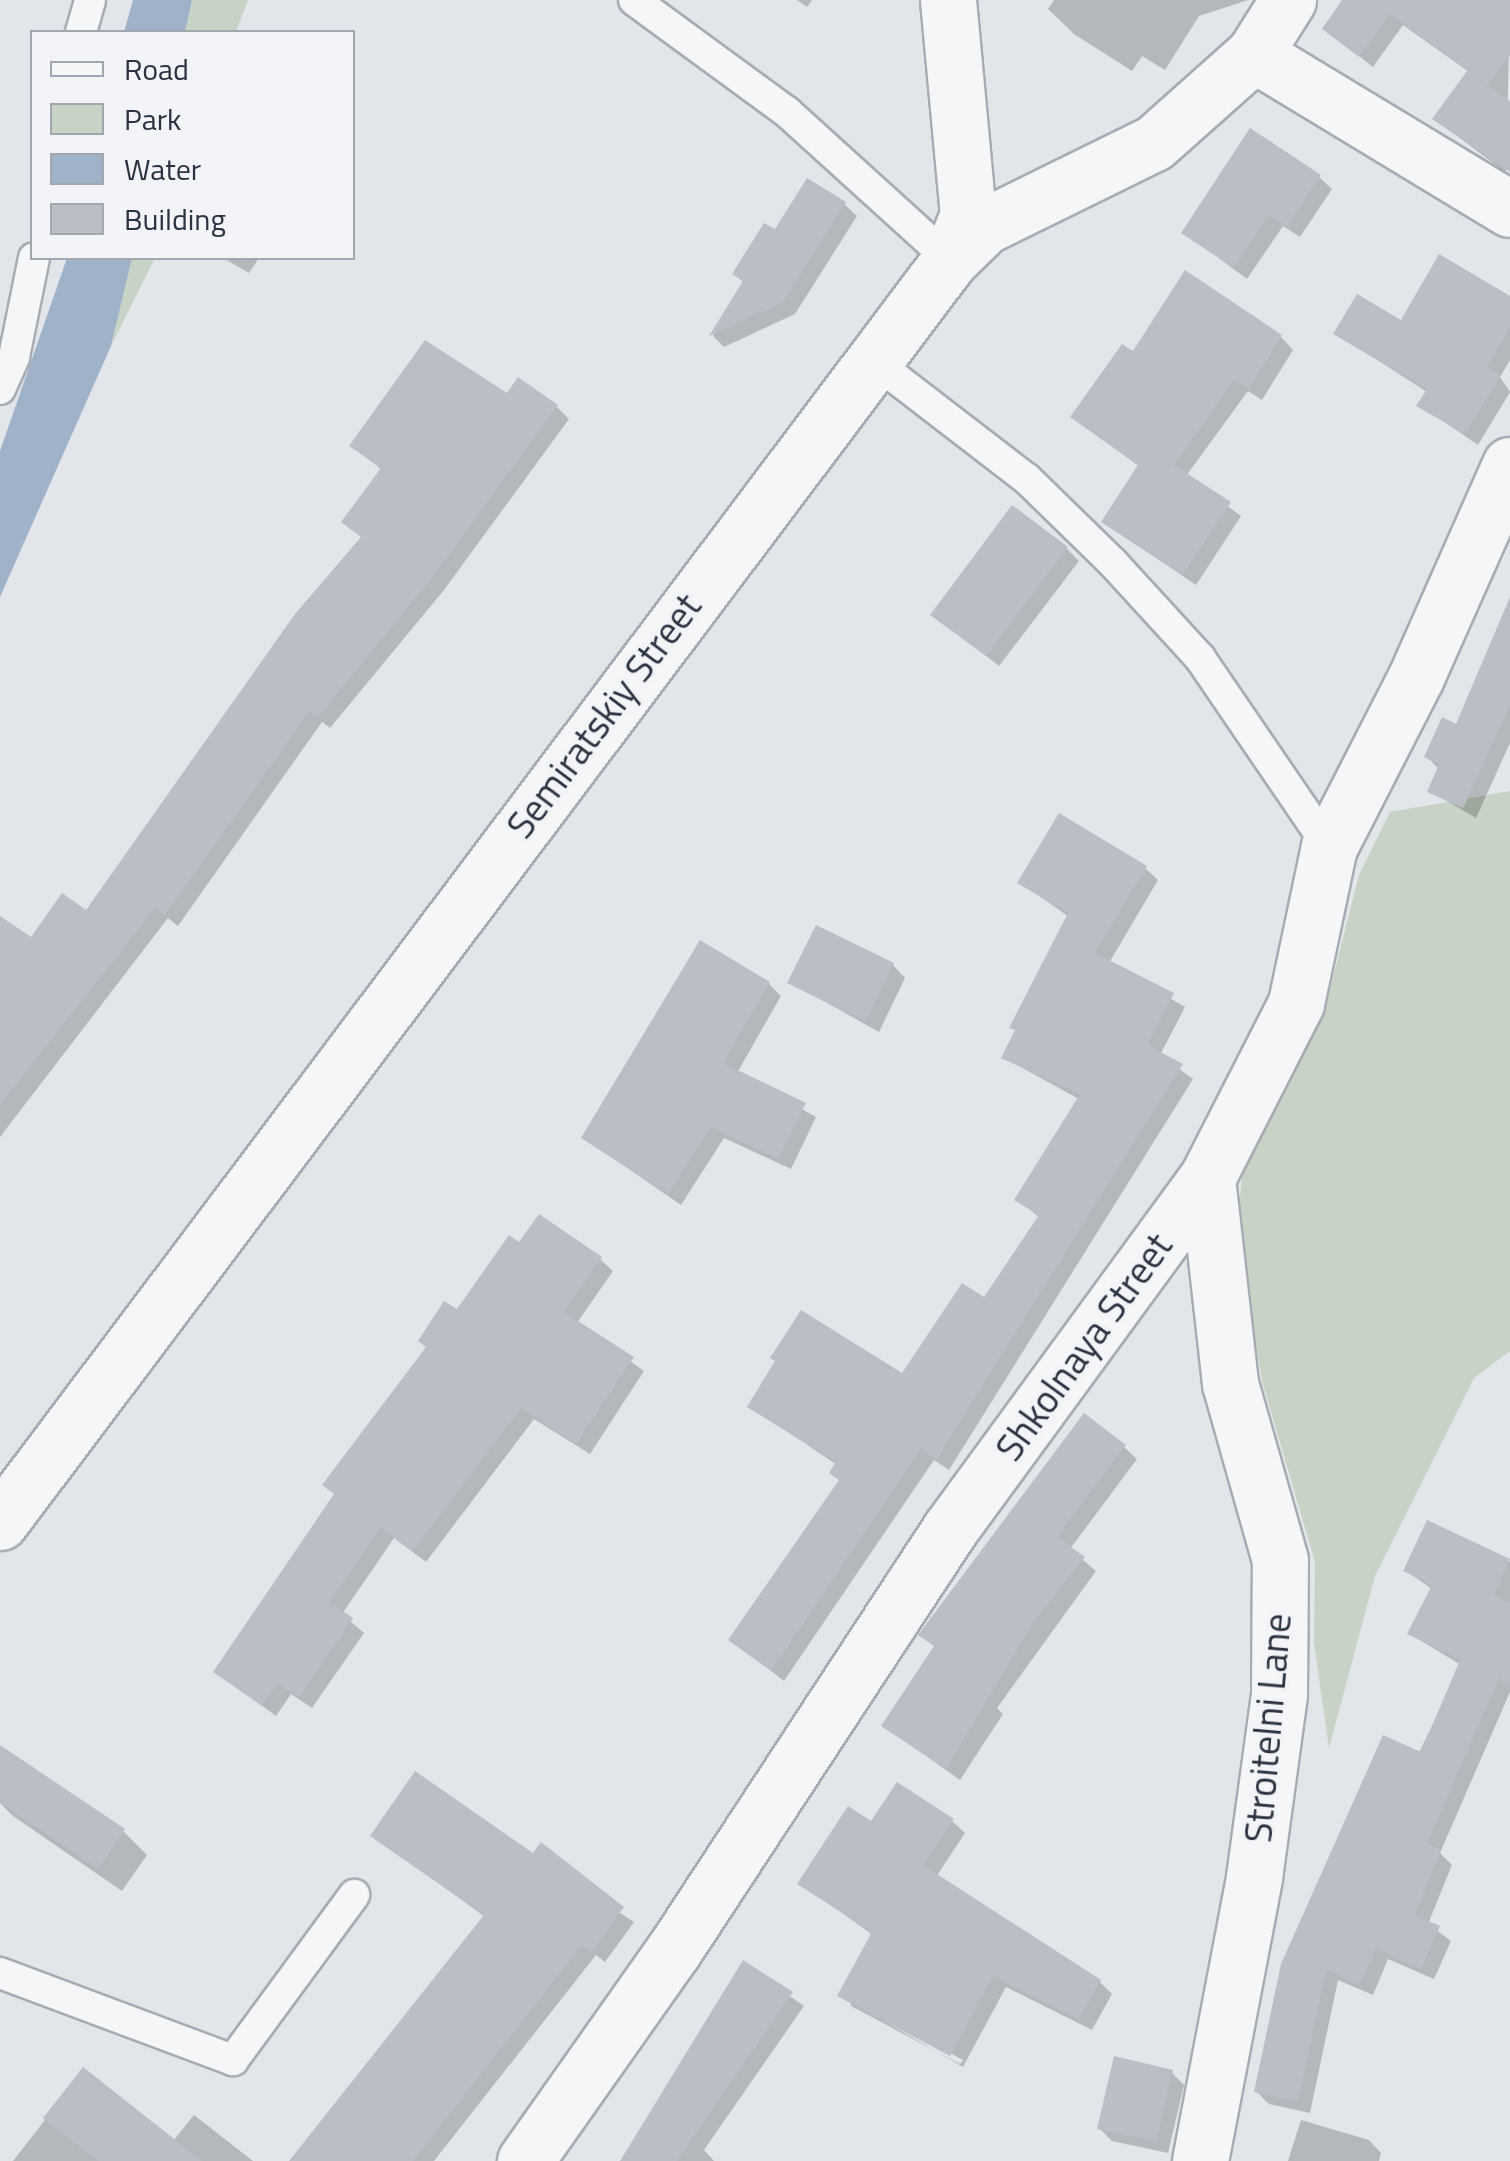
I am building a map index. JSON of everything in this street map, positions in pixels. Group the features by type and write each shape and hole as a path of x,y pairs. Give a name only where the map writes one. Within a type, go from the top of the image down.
{"street":[{"path":"948,0 968,214 950,260"},
{"name":"Semiratskiy Street","path":"0,1522 871,359 950,260 985,226 1154,143 1254,54 1288,0"},
{"path":"1254,54 1510,209"},
{"name":"Shkolnaya Street","path":"525,2161 674,1950 950,1530 1207,1178 1296,1003 1329,848 1416,677 1510,465"},
{"name":"Stroitelni Lane","path":"1200,2161 1254,1877 1279,1674 1280,1560 1230,1384 1207,1178"}],"lane":[{"path":"82,30 90,0"},
{"path":"634,0 787,112 950,260"},
{"path":"0,389 14,357 34,260"},
{"path":"871,359 1027,479 1114,563 1200,658 1329,848"},
{"path":"0,1973 234,2060 354,1894"}],"green space":[{"path":"192,0 248,0 237,30 185,30"},
{"path":"132,260 154,260 111,346"},
{"path":"1510,791 1510,1351 1474,1378 1375,1576 1329,1748 1314,1643 1315,1562 1262,1381 1237,1230 1243,1167 1329,993 1359,875 1390,812"}],"water":[{"path":"133,0 192,0 185,30 125,30"},
{"path":"66,260 132,260 111,346 0,597 0,451"}],"building":[{"path":"1342,0 1510,0 1510,55 1488,85 1390,14 1359,57 1322,29"},
{"path":"1467,71 1510,101 1510,172 1432,119"},
{"path":"1250,128 1321,175 1287,227 1269,215 1234,268 1181,233"},
{"path":"807,178 846,202 783,302 709,336 743,281 732,274 764,223 775,229"},
{"path":"1439,254 1510,296 1510,328 1487,367 1501,375 1465,434 1416,406 1427,389 1333,334 1357,294 1401,320"},
{"path":"1185,270 1282,335 1249,389 1234,380 1174,465 1231,502 1182,575 1101,522 1138,465 1070,417 1122,344 1133,351"},
{"path":"425,340 507,393 518,377 558,405 432,578 317,718 309,712 165,915 155,908 0,1105 0,916 31,937 62,893 86,910 295,614 361,537 341,522 381,468 349,446"},
{"path":"1012,505 1068,547 986,656 930,615"},
{"path":"1510,597 1510,705 1463,808 1427,792 1439,764 1424,757 1442,717 1456,724"},
{"path":"1059,813 1147,866 1095,953 1174,993 1147,1045 1183,1064 936,1460 921,1449 771,1671 728,1640 839,1480 829,1473 836,1462 747,1407 775,1361 770,1358 801,1310 902,1373 962,1283 984,1297 1039,1215 1014,1200 1080,1094 1001,1058 1015,1030 1009,1028 1068,913 1017,883"},
{"path":"816,925 894,963 866,1022 787,983"},
{"path":"700,940 770,982 723,1063 806,1103 778,1159 711,1127 668,1194 581,1138"},
{"path":"539,1214 602,1257 564,1312 634,1357 576,1444 521,1408 413,1551 381,1528 329,1602 353,1618 299,1698 278,1683 262,1706 213,1672 334,1494 322,1485 426,1347 418,1341 444,1301 457,1309 509,1235 519,1242"},
{"path":"1084,1413 1126,1445 1057,1537 1085,1557 1033,1623 946,1769 881,1726 934,1646 918,1635"},
{"path":"1427,1520 1510,1559 1494,1595 1510,1603 1510,1684 1499,1678 1427,1844 1441,1850 1415,1915 1440,1926 1421,1969 1376,1948 1360,1985 1326,1970 1298,2102 1254,2092 1281,1964 1383,1735 1421,1752 1460,1660 1407,1634 1432,1585 1403,1571"},
{"path":"0,1745 125,1829 98,1869 0,1802"},
{"path":"415,1771 533,1853 541,1842 624,1907 592,1952 582,1945 413,2161 289,2161 484,1915 370,1836"},
{"path":"897,1782 954,1819 923,1865 1101,1980 1079,2019 993,1976 950,2056 837,1996 872,1932 797,1884 848,1806 871,1821"},
{"path":"743,1960 793,1992 677,2161 620,2161"},
{"path":"1114,2056 1173,2070 1156,2142 1097,2129"},
{"path":"83,2067 202,2161 98,2161 43,2118"}]}
